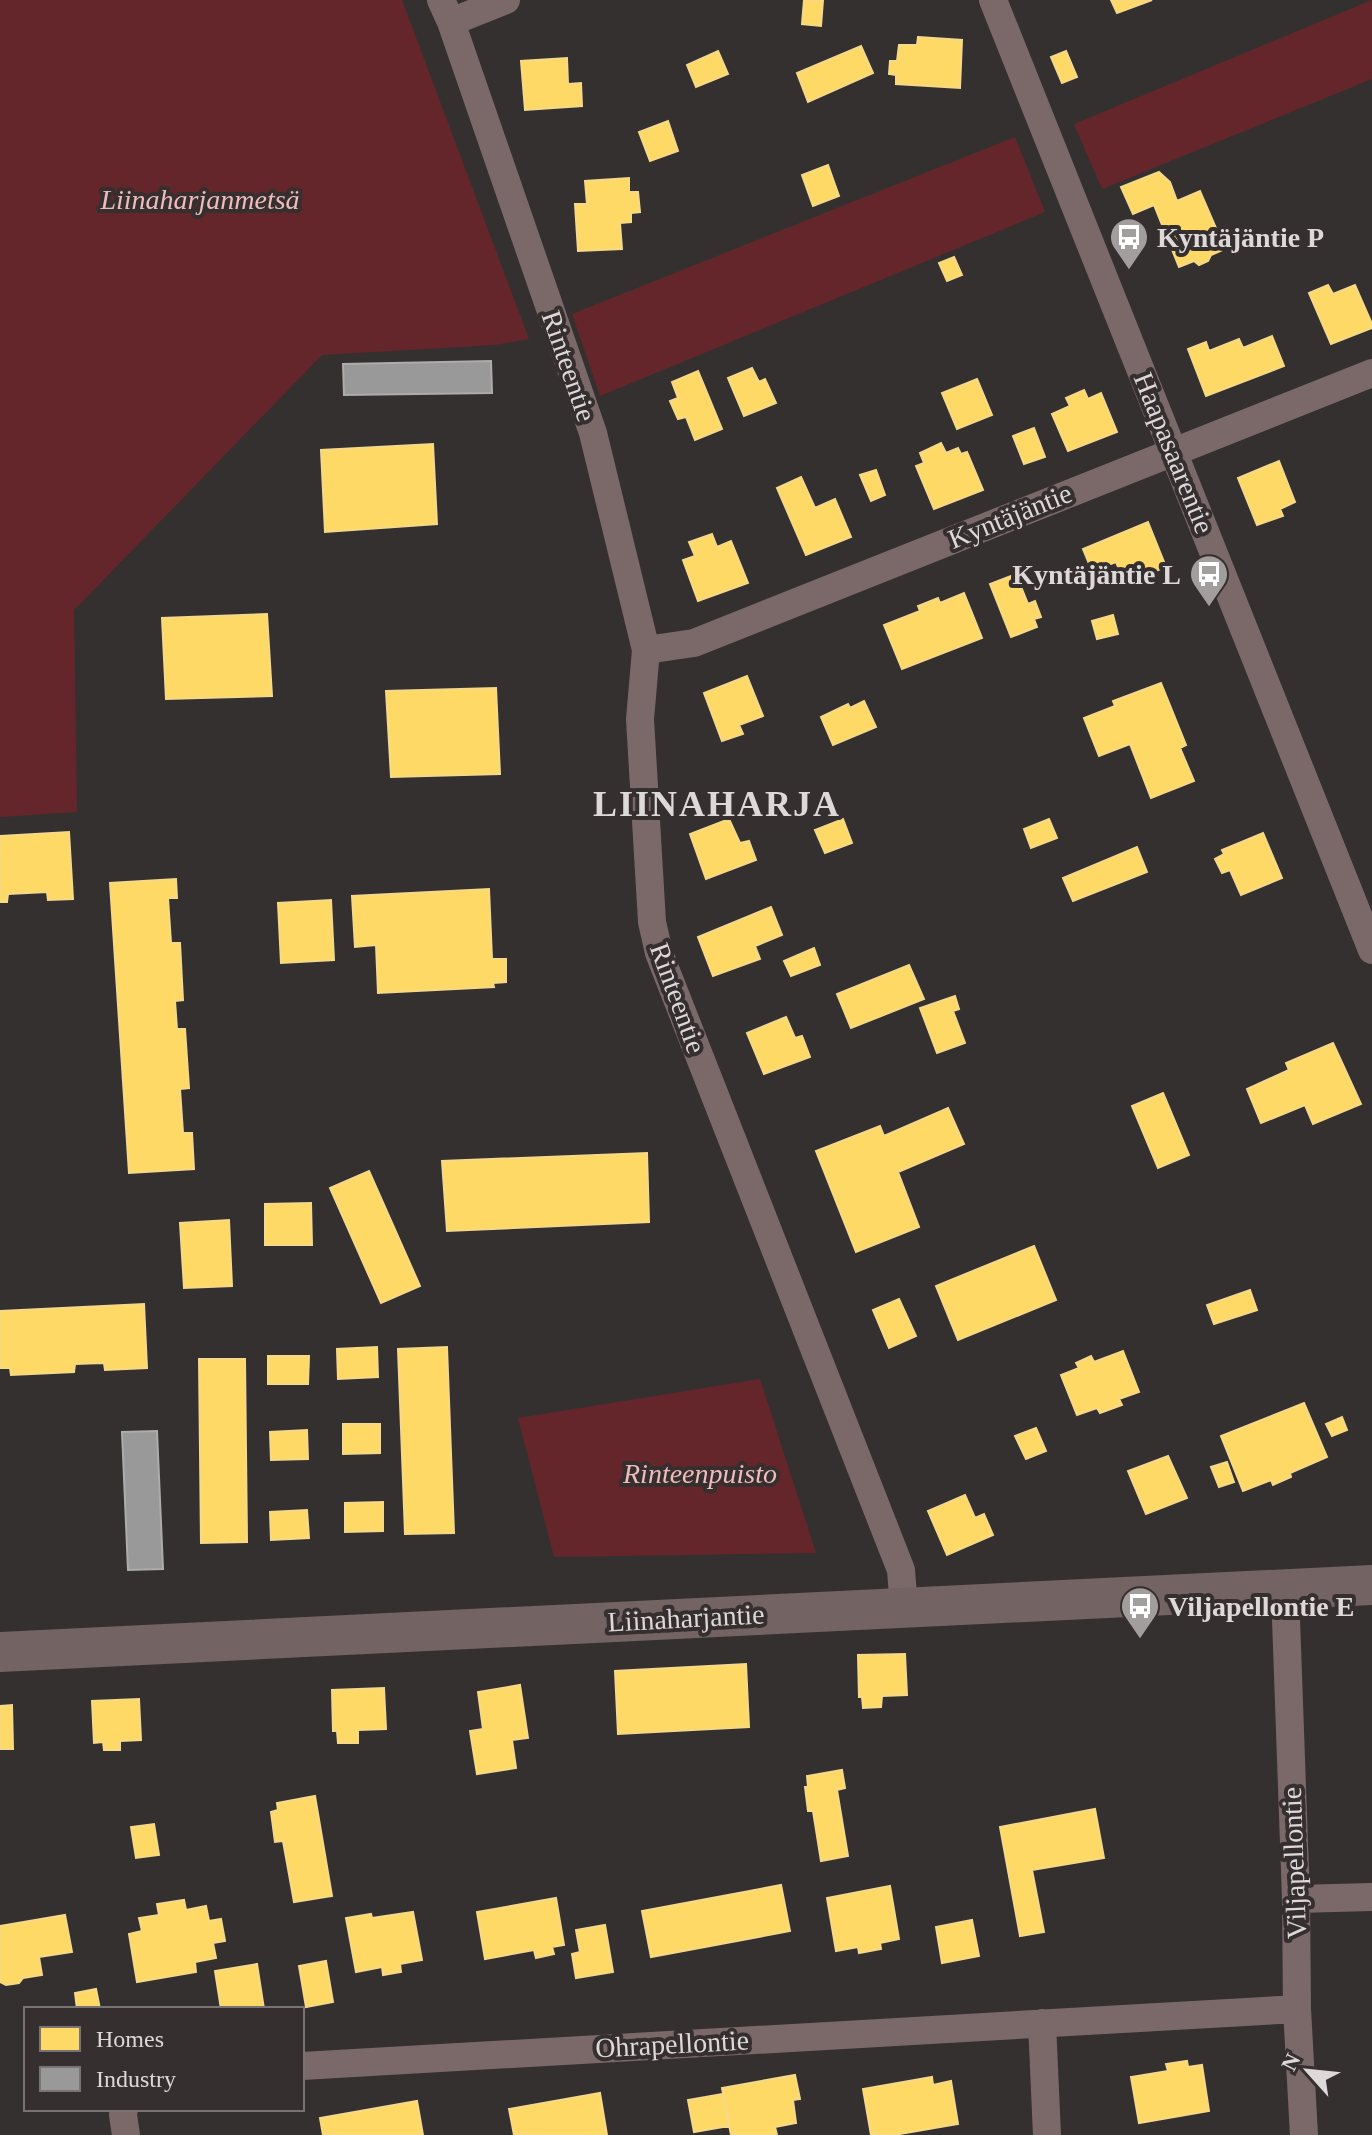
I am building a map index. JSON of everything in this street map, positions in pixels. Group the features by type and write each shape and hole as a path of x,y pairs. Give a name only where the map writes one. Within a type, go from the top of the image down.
{"main road":[{"name":"Liinaharjantie","path":"0,1652 1372,1585"}],"street":[{"path":"446,11 506,0"},
{"name":"Haapasaarentie","path":"993,0 1372,950"},
{"name":"Rinteentie","path":"446,11 593,433 646,650 640,719 652,922 659,953 901,1570 904,1608"},
{"name":"Kyntäjäntie","path":"646,650 694,643 1372,373"},
{"name":"Viljapellontie","path":"1285,1591 1297,2009 1304,2135"},
{"path":"1296,1899 1372,1897"},
{"name":"Ohrapellontie","path":"304,2066 1297,2009"},
{"path":"1042,2023 1047,2135"},
{"path":"124,2111 126,2135"}],"green space":[{"name":"Liinaharjanmetsä","path":"0,0 402,0 529,339 495,345 322,355 74,610 77,812 0,817"},
{"path":"1372,0 1372,79 1102,189 1074,124"},
{"path":"1015,137 1045,212 600,396 572,314"},
{"name":"Rinteenpuisto","path":"760,1379 816,1553 554,1557 518,1418"}],"building: Homes":[{"path":"804,0 823,0 821,26 802,24"},
{"path":"1111,0 1152,0 1117,13"},
{"path":"918,37 962,40 960,88 896,84 896,75 889,74 890,61 897,61 899,45 917,45"},
{"path":"861,46 873,73 808,102 797,73"},
{"path":"718,51 728,74 696,87 687,65"},
{"path":"1066,51 1077,77 1062,83 1051,57"},
{"path":"567,58 568,84 581,83 582,106 525,110 521,61"},
{"path":"668,121 678,151 650,161 639,132"},
{"path":"828,165 839,196 813,206 802,175"},
{"path":"1159,172 1170,182 1177,201 1200,191 1225,249 1211,255 1208,261 1199,265 1194,261 1179,267 1154,205 1133,214 1121,187"},
{"path":"629,178 629,192 638,192 640,212 631,213 631,222 620,223 622,249 578,251 575,204 587,204 585,181"},
{"path":"954,257 962,275 947,281 939,263"},
{"path":"1328,285 1333,294 1355,285 1372,328 1331,344 1309,293"},
{"path":"1272,336 1284,366 1206,396 1188,349 1206,342 1209,351 1239,339 1243,348"},
{"path":"752,368 759,382 765,379 776,403 744,416 728,378"},
{"path":"698,371 722,429 695,440 686,417 678,419 670,401 678,398 672,382"},
{"path":"977,379 992,415 957,429 942,393"},
{"path":"1084,390 1088,399 1101,393 1117,432 1068,451 1052,414 1070,406 1066,398"},
{"path":"1034,428 1045,457 1024,464 1013,436"},
{"path":"941,443 946,453 958,448 961,454 967,452 983,490 934,509 916,466 924,463 920,453"},
{"path":"433,444 437,524 325,532 321,450"},
{"path":"1279,461 1295,502 1280,509 1283,516 1257,525 1238,478"},
{"path":"876,470 885,495 871,501 860,475"},
{"path":"801,477 815,508 835,499 851,537 806,555 777,488"},
{"path":"1148,522 1166,567 1125,583 1116,562 1092,571 1083,549"},
{"path":"712,534 717,547 731,541 748,583 698,601 683,560 695,556 689,542"},
{"path":"1016,574 1028,604 1035,601 1041,617 1034,619 1037,627 1011,637 990,584"},
{"path":"964,593 982,638 902,669 884,625 920,611 918,606 938,598 940,603"},
{"path":"267,614 272,696 166,699 162,618"},
{"path":"1113,615 1118,634 1097,639 1092,621"},
{"path":"747,676 763,716 739,725 743,734 722,741 704,693"},
{"path":"1161,683 1186,745 1180,748 1194,781 1151,798 1130,744 1099,756 1084,718 1115,706 1113,701"},
{"path":"496,688 500,774 391,777 386,691"},
{"path":"864,701 876,727 833,745 821,717 848,704 850,708"},
{"path":"729,819 740,843 749,841 756,860 706,879 690,834"},
{"path":"843,819 852,843 825,853 815,830"},
{"path":"1049,819 1057,838 1031,848 1024,829"},
{"path":"69,832 73,899 48,900 47,892 8,894 7,902 0,902 0,836"},
{"path":"1263,833 1282,878 1241,895 1230,870 1222,873 1215,859 1224,854 1222,850"},
{"path":"1137,847 1147,872 1073,901 1063,878"},
{"path":"176,879 177,898 168,898 171,943 180,943 183,1000 175,1001 177,1029 185,1029 189,1088 180,1089 183,1133 192,1133 194,1169 129,1173 110,883"},
{"path":"489,889 492,959 506,959 506,982 493,983 494,987 378,993 376,945 355,947 352,896"},
{"path":"331,900 334,960 281,963 278,903"},
{"path":"771,907 782,935 755,946 760,959 713,976 698,937"},
{"path":"814,948 820,965 791,976 784,961"},
{"path":"909,965 924,999 851,1028 837,994"},
{"path":"955,996 959,1009 953,1011 965,1043 937,1053 920,1008"},
{"path":"786,1017 795,1038 802,1036 810,1057 764,1074 747,1033"},
{"path":"1333,1043 1361,1104 1313,1124 1305,1105 1261,1123 1247,1089 1289,1070 1286,1063"},
{"path":"1163,1093 1189,1155 1158,1168 1132,1106"},
{"path":"948,1108 964,1144 898,1172 919,1227 856,1252 816,1151 880,1126 884,1136"},
{"path":"647,1153 649,1222 447,1231 442,1161"},
{"path":"369,1171 420,1286 381,1303 330,1188"},
{"path":"311,1203 312,1245 265,1245 265,1204"},
{"path":"229,1220 232,1286 184,1288 180,1223"},
{"path":"1034,1246 1056,1300 958,1340 936,1286"},
{"path":"1250,1290 1257,1310 1214,1324 1207,1305"},
{"path":"899,1299 916,1336 889,1348 873,1310"},
{"path":"144,1304 147,1368 105,1370 104,1363 75,1364 74,1372 11,1375 10,1368 0,1368 0,1311"},
{"path":"377,1347 378,1377 338,1379 337,1349"},
{"path":"447,1347 454,1533 405,1534 398,1349"},
{"path":"1123,1351 1139,1392 1119,1399 1122,1405 1100,1413 1097,1408 1077,1415 1061,1375 1079,1368 1076,1363 1091,1356 1094,1362"},
{"path":"268,1356 309,1356 308,1384 268,1384"},
{"path":"199,1359 245,1359 247,1542 201,1543"},
{"path":"1304,1403 1327,1457 1290,1473 1291,1477 1273,1485 1271,1480 1243,1491 1221,1436"},
{"path":"1342,1417 1347,1430 1332,1436 1326,1424"},
{"path":"343,1424 380,1424 380,1453 343,1454"},
{"path":"1036,1428 1046,1451 1026,1459 1015,1436"},
{"path":"307,1430 308,1459 271,1460 270,1432"},
{"path":"1168,1456 1187,1498 1146,1514 1128,1471"},
{"path":"1227,1462 1234,1482 1219,1487 1211,1467"},
{"path":"965,1495 975,1518 984,1514 993,1535 947,1555 928,1511"},
{"path":"383,1502 383,1531 345,1532 345,1503"},
{"path":"307,1510 309,1538 271,1540 270,1512"},
{"path":"905,1654 907,1695 882,1696 881,1707 863,1708 862,1697 859,1697 858,1655"},
{"path":"746,1664 749,1727 618,1734 615,1671"},
{"path":"520,1685 528,1738 512,1740 516,1768 477,1774 470,1731 483,1729 478,1692"},
{"path":"384,1688 386,1729 358,1730 358,1743 338,1743 337,1731 333,1731 332,1690"},
{"path":"139,1699 141,1740 120,1741 120,1750 104,1750 103,1742 94,1743 92,1701"},
{"path":"12,1705 13,1749 0,1749 0,1706"},
{"path":"842,1770 845,1788 837,1790 848,1856 821,1861 813,1811 808,1811 807,1776"},
{"path":"315,1796 332,1896 294,1902 283,1841 275,1842 271,1812 278,1810 277,1803"},
{"path":"1095,1809 1104,1858 1032,1870 1044,1932 1020,1936 1000,1827"},
{"path":"154,1824 159,1855 136,1858 131,1827"},
{"path":"781,1885 790,1931 651,1957 642,1911"},
{"path":"890,1886 899,1939 880,1943 881,1949 859,1953 858,1947 836,1951 827,1898"},
{"path":"556,1898 564,1945 552,1947 554,1954 536,1958 534,1950 485,1959 477,1912"},
{"path":"184,1900 186,1910 206,1906 209,1921 221,1919 225,1941 213,1943 216,1958 195,1962 196,1972 137,1982 129,1934 142,1931 139,1918 159,1915 157,1904"},
{"path":"413,1912 422,1960 400,1964 401,1972 383,1975 382,1967 356,1972 346,1918"},
{"path":"65,1915 72,1952 39,1957 42,1975 23,1978 19,1983 6,1985 0,1982 0,1926"},
{"path":"972,1920 979,1956 942,1963 936,1927"},
{"path":"605,1925 613,1972 576,1978 572,1954 580,1952 576,1930"},
{"path":"326,1961 333,2002 306,2007 299,1966"},
{"path":"257,1964 264,2007 221,2007 215,1971"},
{"path":"96,1989 100,2007 77,2007 75,1993"},
{"path":"1187,2061 1188,2067 1202,2065 1209,2111 1139,2123 1131,2077 1168,2071 1166,2064"},
{"path":"795,2075 800,2099 793,2100 796,2123 775,2127 777,2135 731,2135 722,2088"},
{"path":"932,2077 933,2085 951,2081 958,2124 894,2135 871,2135 863,2089"},
{"path":"600,2093 607,2135 514,2135 509,2109"},
{"path":"723,2094 729,2126 694,2132 688,2100"},
{"path":"417,2101 423,2135 323,2135 320,2118"}],"building: Industry":[{"path":"491,361 492,393 344,395 343,364"},
{"path":"157,1431 163,1569 128,1570 122,1432"}],"place":[{"name":"Kyntäjäntie P","path":"1129,271"},
{"name":"Kyntäjäntie L","path":"1209,608"},
{"name":"Viljapellontie E","path":"1140,1640"}],"district":[{"name":"LIINAHARJA","path":"717,804"}]}
